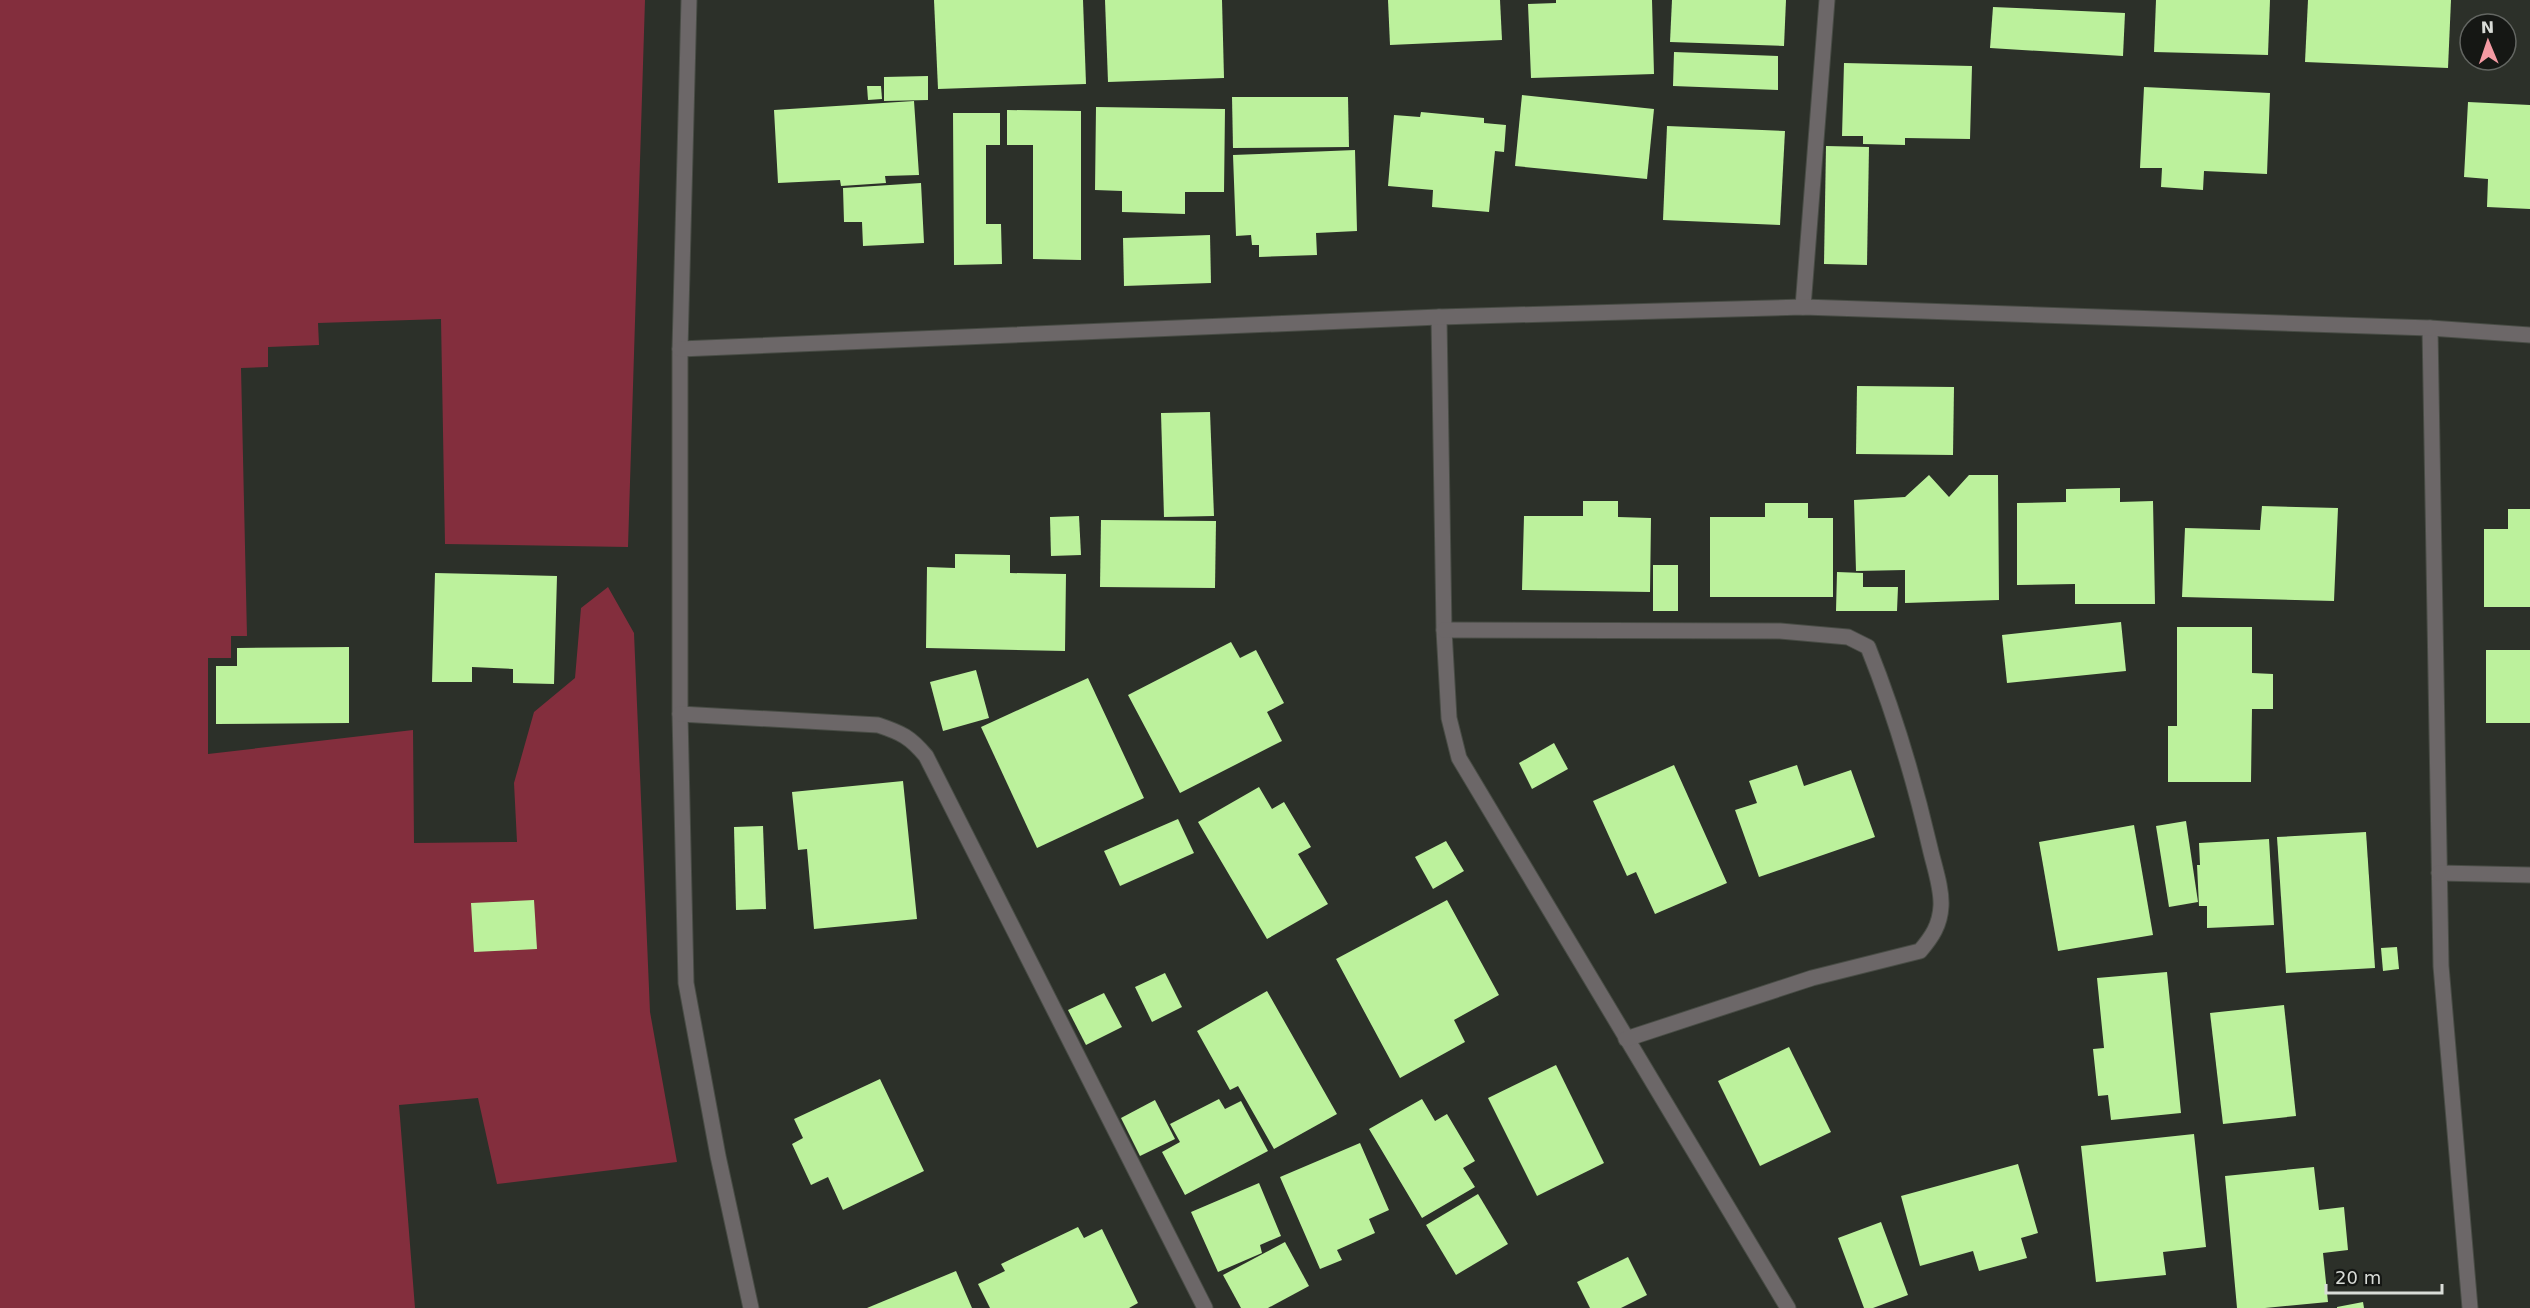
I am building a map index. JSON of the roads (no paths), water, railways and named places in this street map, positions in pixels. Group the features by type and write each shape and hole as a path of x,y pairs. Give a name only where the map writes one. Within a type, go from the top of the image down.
{"street":[{"path":"689,0 680,349 680,714 686,983 718,1156 750,1308"},
{"path":"1803,307 1827,0"},
{"path":"680,349 1439,316 1803,307 2430,328 2530,334"},
{"path":"1439,316 1444,630 1449,718 1459,758 1788,1308"},
{"path":"2430,328 2441,966 2470,1308"},
{"path":"1444,630 1780,631 1848,637 1868,647 1886,691 1916,789 1937,882 1941,905 1938,926 1932,937 1920,951 1812,978 1626,1039"},
{"path":"680,714 878,725 913,740 926,756 1205,1308"},
{"path":"2439,873 2530,875"}]}
